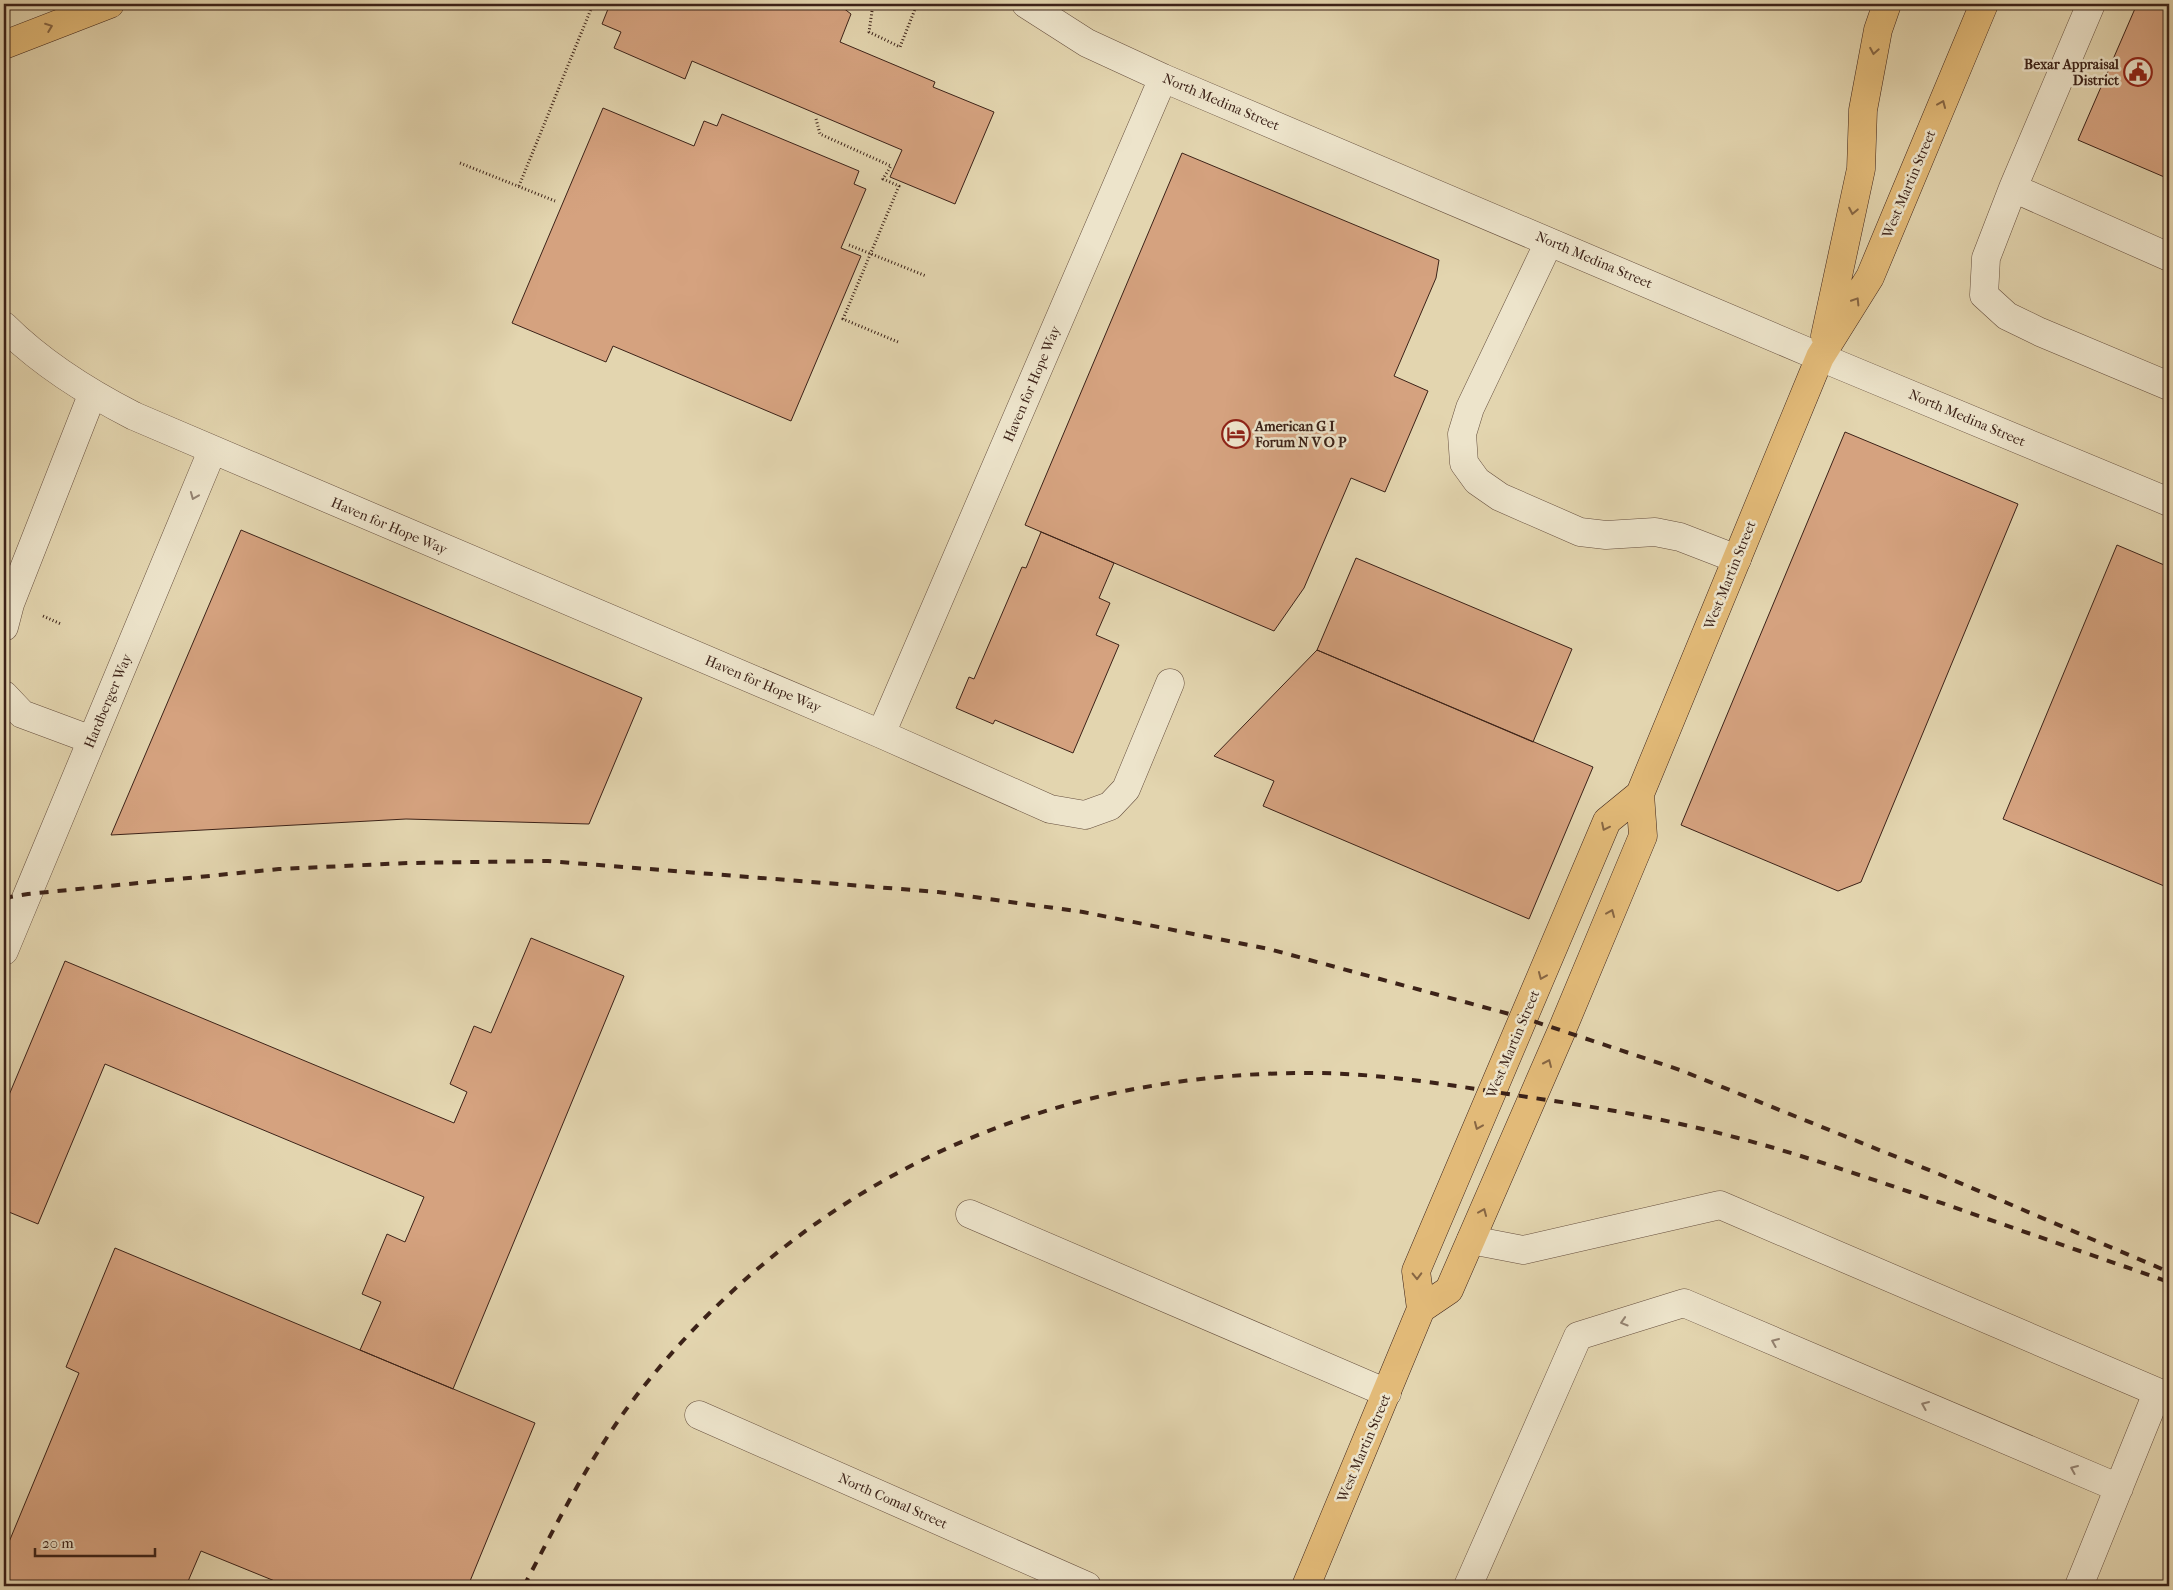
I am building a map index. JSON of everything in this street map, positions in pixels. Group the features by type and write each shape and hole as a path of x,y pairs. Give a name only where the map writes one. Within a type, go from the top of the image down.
{"main road":[{"path":"4,44 110,4"},
{"name":"West Martin Street","path":"1820,357 1861,169 1863,110 1878,30 1887,4"},
{"name":"West Martin Street","path":"1421,1309 1449,1290 1562,1030 1643,836 1640,794 1820,357 1870,277 1984,4"},
{"name":"West Martin Street","path":"1306,1586 1421,1309 1416,1271 1607,821 1640,794"}],"street":[{"name":"North Medina Street","path":"1026,4 1087,43 1163,78 1820,357 2169,502"},
{"path":"2091,4 2013,188 1986,258 1984,295 2008,316 2040,332 2169,386"},
{"name":"Haven for Hope Way","path":"4,326 64,376 92,395 134,416 212,451 881,734 1163,78"},
{"path":"2013,188 2169,257"},
{"path":"1549,242 1470,408 1462,434 1464,463 1477,481 1500,497 1580,532 1606,535 1655,532 1680,537 1737,559"},
{"path":"4,627 10,604 92,395"},
{"name":"Hardberger Way","path":"4,951 212,451"},
{"path":"881,734 1050,808 1085,816 1110,806 1126,788 1170,683"},
{"path":"4,695 22,714 92,740"},
{"path":"1471,1240 1523,1250 1720,1205 2163,1395 2119,1488 2079,1586"},
{"path":"970,1214 1386,1393"},
{"path":"1468,1586 1578,1336 1684,1303 2119,1488"},
{"name":"North Comal Street","path":"699,1415 1087,1586"}],"path":[{"path":"519,186 593,4"},
{"path":"873,4 869,32 900,47 917,4"},
{"path":"816,119 820,134 891,166 883,179 899,186 842,319 898,342"},
{"path":"460,163 555,201"},
{"path":"849,245 926,276"},
{"path":"41,614 61,624"}],"building":[{"path":"610,4 838,4 851,14 840,42 935,82 933,87 994,112 955,204 890,177 902,150 692,61 685,79 614,48 621,32 602,24"},
{"name":"Bexar Appraisal District","path":"2137,4 2169,4 2169,179 2078,140"},
{"path":"603,108 694,146 704,121 717,126 722,114 859,171 854,184 866,189 841,248 861,256 791,421 613,346 606,362 512,323"},
{"name":"American G I Forum N V O P","path":"1182,153 1439,260 1436,278 1394,376 1428,391 1385,492 1351,478 1304,588 1274,631 1025,525"},
{"path":"1845,432 2018,504 1861,882 1838,891 1681,825"},
{"path":"241,530 642,698 589,824 406,819 111,835"},
{"path":"1041,532 1114,563 1099,598 1110,603 1096,635 1119,645 1073,753 995,720 993,724 956,708 969,677 974,679 1022,567 1026,568"},
{"path":"2117,545 2169,567 2169,888 2003,819"},
{"path":"1356,558 1572,649 1533,742 1317,650"},
{"path":"1317,650 1593,767 1529,919 1263,806 1274,781 1214,756"},
{"path":"531,938 624,976 453,1389 360,1350 381,1302 362,1294 387,1234 405,1242 424,1197 105,1064 38,1224 4,1210 4,1107 65,961 454,1123 467,1092 450,1084 474,1026 491,1033"},
{"path":"115,1248 535,1423 468,1586 287,1586 201,1551 186,1586 4,1586 4,1554 79,1373 66,1367"}],"railway":[{"path":"4,898 279,869 408,863 548,861 938,892 1083,912 1269,949 1524,1018 1680,1070 1939,1174 2169,1272"},
{"path":"524,1586 592,1461 640,1391 706,1316 779,1251 857,1196 940,1151 1029,1116 1121,1092 1218,1077 1318,1073 1426,1082 1611,1110 1713,1132 1803,1157 2169,1282"}],"place":[{"name":"Bexar Appraisal District","path":"2138,72"},
{"name":"American G I Forum N V O P","path":"1236,434"}]}
